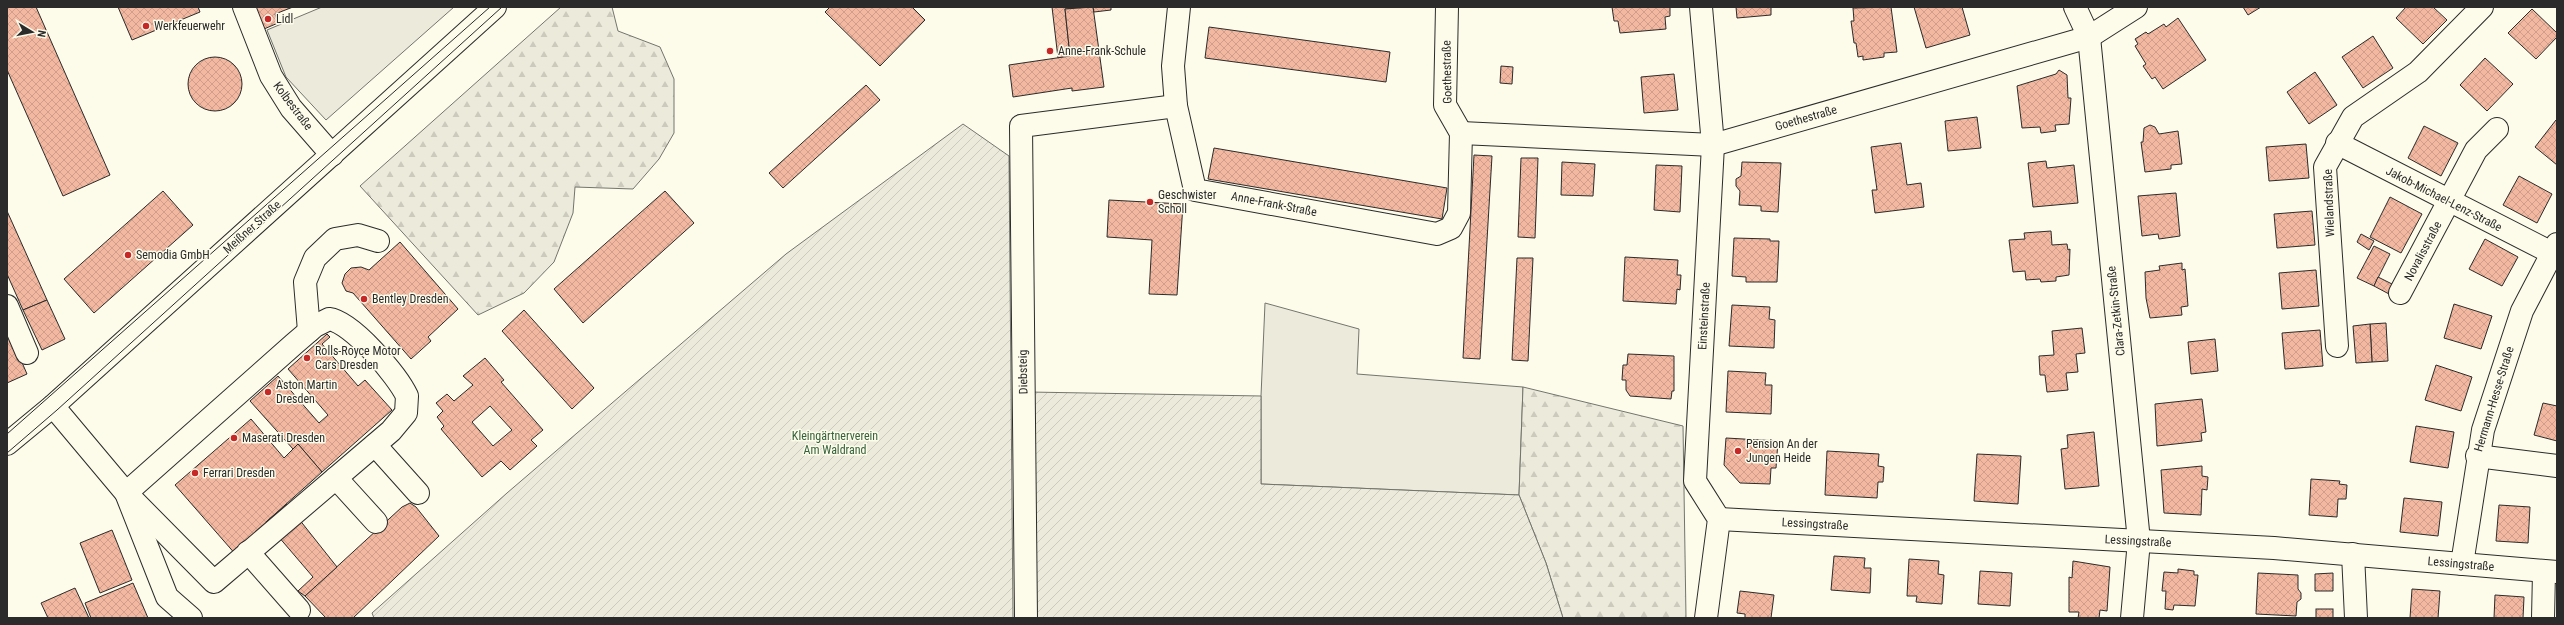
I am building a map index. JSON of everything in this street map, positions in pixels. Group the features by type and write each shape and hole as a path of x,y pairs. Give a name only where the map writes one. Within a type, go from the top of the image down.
{"street":[{"name":"Kolbestraße","path":"244,7 271,76 291,108 332,155"},
{"name":"Meißner Straße","path":"7,444 53,406 495,7"},
{"name":"Anne-Frank-Straße","path":"1179,7 1173,66 1176,106 1195,190 1437,234 1451,228 1459,213 1461,133"},
{"name":"Goethestraße","path":"1447,7 1445,105 1461,133 1713,145 2089,36 2136,7"},
{"name":"Einsteinstraße","path":"1701,7 1713,145 1695,481 1718,519"},
{"name":"Clara-Zetkin-Straße","path":"2075,7 2089,36 2138,541 2132,618"},
{"name":"Wielandstraße","path":"2337,346 2325,167 2337,143 2353,117 2418,72 2482,7"},
{"name":"Diebsteig","path":"1026,618 1021,126 1176,106"},
{"name":"Novalisstraße","path":"2400,293 2476,150 2497,129"},
{"name":"Jakob-Michael-Lenz-Straße","path":"2337,143 2448,201 2555,249"},
{"path":"309,331 305,282 315,258 335,239 358,235 378,241"},
{"name":"Hermann-Hesse-Straße","path":"2462,564 2477,456 2483,430 2522,310 2555,249"},
{"path":"7,306 27,352"},
{"path":"53,406 126,493 214,582 375,445 406,413 408,402 405,391 364,344 342,323 329,319 309,331 126,493"},
{"path":"375,445 418,493"},
{"path":"2477,456 2557,466"},
{"path":"336,478 376,522"},
{"path":"126,493 167,597 191,618"},
{"name":"Lessingstraße","path":"1718,519 2353,554 2551,572"},
{"path":"1706,618 1718,519"},
{"path":"248,552 299,610"},
{"path":"2353,554 2356,618"},
{"path":"2543,618 2551,572"}],"green space":[{"path":"561,7 612,7 618,31 660,47 674,79 674,133 659,159 633,189 575,187 573,213 554,262 524,293 478,315 360,186"},
{"name":"Kleingärtnerverein Am Waldrand","path":"963,124 1009,156 1013,618 374,618 372,613 507,493 786,254"},
{"path":"1265,303 1359,329 1357,374 1523,387 1519,495 1261,484 1261,396"},
{"path":"1523,387 1683,426 1686,618 1563,618 1546,563 1519,495"},
{"path":"1029,392 1261,396 1261,484 1519,495 1546,563 1563,618 1034,618"}],"shaded area":[{"path":"322,7 454,7 326,120 286,77 267,30"}],"building":[{"path":"7,7 36,7 110,175 63,196 7,70"},
{"name":"Werkfeuerwehr","path":"118,7 198,7 200,12 132,40"},
{"name":"Lidl","path":"255,7 293,7 275,14 278,23 264,29"},
{"path":"830,7 912,7 925,20 880,66 825,12"},
{"path":"1052,7 1081,7 1065,9 1070,56 1058,58"},
{"path":"1093,7 1104,87 1072,91 1072,88 1013,97 1009,65 1070,56 1065,9"},
{"path":"1093,7 1111,7 1111,10 1094,12"},
{"path":"1612,7 1670,7 1670,16 1665,17 1666,29 1620,33 1618,21 1614,21"},
{"path":"1736,7 1771,7 1771,15 1737,18"},
{"path":"1891,7 1897,52 1884,53 1884,57 1863,60 1863,56 1858,57 1856,43 1854,43 1851,21 1854,21 1853,8"},
{"path":"1914,7 1962,7 1970,35 1926,48"},
{"path":"2243,7 2261,7 2248,15"},
{"path":"2406,7 2433,7 2447,20 2423,44 2396,18"},
{"path":"2532,9 2557,33 2557,37 2536,59 2508,33"},
{"path":"2178,18 2206,60 2163,89 2155,77 2152,79 2143,66 2146,64 2135,46 2138,44 2135,39 2146,32 2148,34 2164,24 2166,27"},
{"path":"1209,27 1390,52 1386,82 1205,58"},
{"path":"2373,36 2393,68 2363,88 2342,57"},
{"path":"215,57 230,62 234,65 237,69 242,84 237,99 234,103 230,106 215,111 200,106 196,103 193,99 188,84 193,69 196,65 200,62"},
{"path":"2485,58 2513,84 2487,111 2460,85"},
{"path":"1501,66 1513,67 1512,84 1500,83"},
{"path":"2059,70 2067,75 2068,98 2071,98 2069,124 2055,125 2056,131 2041,133 2040,127 2022,128 2017,86 2056,74"},
{"path":"2315,72 2337,105 2309,124 2287,92"},
{"path":"1674,74 1678,110 1644,113 1641,77"},
{"path":"866,85 880,100 783,188 769,173"},
{"path":"1977,117 1981,148 1948,151 1945,121"},
{"path":"2556,120 2557,121 2557,165 2535,147"},
{"path":"2150,125 2155,127 2159,134 2178,131 2182,164 2171,165 2171,169 2145,172 2141,142 2143,142 2144,128"},
{"path":"2424,126 2458,143 2441,176 2408,158"},
{"path":"1901,143 1907,185 1921,183 1924,207 1875,213 1872,190 1877,190 1871,147"},
{"path":"2306,144 2309,178 2269,181 2266,147"},
{"path":"1214,148 1447,188 1442,219 1208,179"},
{"path":"1474,155 1492,156 1480,359 1463,358"},
{"path":"1521,158 1538,158 1535,238 1518,237"},
{"path":"2046,161 2047,168 2074,165 2078,203 2033,207 2028,163"},
{"path":"1562,162 1595,164 1593,196 1561,195"},
{"path":"1742,162 1781,163 1778,212 1761,211 1761,206 1739,205 1740,191 1736,186 1736,179 1741,176"},
{"path":"1656,165 1682,166 1680,212 1654,210"},
{"path":"2519,176 2552,194 2537,223 2503,205"},
{"path":"163,191 193,225 94,313 64,279"},
{"path":"665,191 694,223 583,323 554,289"},
{"path":"2176,193 2180,236 2159,239 2158,234 2142,236 2138,196"},
{"path":"2390,197 2422,214 2401,253 2370,237"},
{"path":"1109,200 1183,204 1177,295 1149,294 1152,240 1107,237"},
{"path":"7,211 47,300 23,310 7,274"},
{"path":"2312,211 2315,245 2277,248 2274,214"},
{"path":"2051,231 2052,245 2067,244 2068,250 2070,249 2069,275 2056,277 2056,281 2041,282 2040,279 2026,280 2025,271 2013,272 2009,240 2025,239 2024,233"},
{"path":"2361,234 2374,241 2369,250 2357,242"},
{"path":"1734,238 1770,239 1770,241 1779,241 1777,282 1746,282 1746,277 1732,276"},
{"path":"2485,239 2518,257 2502,286 2469,269"},
{"path":"400,242 458,309 428,337 431,341 411,359 353,293 346,291 342,283 345,274 351,268 361,267 369,270"},
{"path":"2374,246 2390,254 2374,286 2357,278"},
{"path":"1625,257 1678,260 1677,275 1681,275 1680,290 1677,289 1676,304 1623,301"},
{"path":"1517,258 1533,258 1528,361 1512,360"},
{"path":"2182,263 2182,270 2185,269 2188,306 2181,307 2182,315 2150,318 2146,298 2145,272 2160,270 2159,266"},
{"path":"2316,270 2319,306 2282,309 2279,273"},
{"path":"2378,277 2394,285 2389,294 2374,286"},
{"path":"47,300 65,339 42,350 23,310"},
{"path":"2454,304 2492,316 2481,349 2444,338"},
{"path":"1732,305 1770,307 1769,319 1775,320 1774,348 1729,346"},
{"path":"524,310 594,388 572,409 502,331"},
{"path":"2386,323 2388,361 2372,362 2370,324"},
{"path":"2370,324 2372,362 2356,363 2353,326"},
{"path":"7,328 27,374 7,383"},
{"path":"2082,328 2085,353 2076,354 2078,372 2066,373 2068,390 2047,392 2045,375 2040,375 2039,356 2054,355 2052,331"},
{"path":"2320,330 2323,366 2285,369 2282,333"},
{"path":"327,334 330,337 322,344 358,386 365,380 392,410 322,472 298,444 293,449 250,401 278,376 319,423 328,415 288,369"},
{"path":"2215,339 2218,371 2191,374 2188,342"},
{"path":"1628,354 1674,356 1674,391 1672,391 1671,399 1630,396 1626,390 1626,380 1622,380 1623,365 1627,365"},
{"path":"485,358 504,380 501,382 543,430 531,440 537,446 510,470 501,461 482,477 441,429 444,426 437,417 443,411 436,403 447,394 454,401 473,385 463,376","holes":["490,406 512,430 493,446 472,422"]},
{"path":"2436,365 2472,377 2461,411 2425,400"},
{"path":"1728,371 1766,373 1765,385 1772,385 1771,414 1726,412"},
{"path":"2202,399 2206,432 2201,433 2202,441 2157,446 2155,404"},
{"path":"2543,403 2557,406 2557,441 2534,435"},
{"path":"251,419 284,458 298,444 322,472 266,522 270,527 237,556 175,485"},
{"path":"2416,426 2454,432 2448,468 2410,462"},
{"path":"2094,432 2099,486 2065,489 2061,449 2068,448 2067,435"},
{"path":"1726,438 1778,441 1776,468 1771,468 1770,484 1740,483 1724,465"},
{"path":"1827,451 1879,454 1878,466 1884,467 1883,482 1878,482 1877,498 1825,495"},
{"path":"1977,454 2021,456 2018,504 1974,501"},
{"path":"2202,466 2202,476 2208,477 2207,490 2202,489 2201,515 2164,513 2161,470"},
{"path":"2311,479 2340,481 2339,484 2347,485 2346,499 2338,499 2337,517 2309,515"},
{"path":"2404,498 2442,502 2438,536 2400,532"},
{"path":"410,503 416,507 439,536 353,618 326,618 305,596 402,507"},
{"path":"287,504 337,567 305,596 298,591 313,577 266,522"},
{"path":"2499,505 2530,507 2528,543 2496,541"},
{"path":"112,530 132,580 100,593 80,543"},
{"path":"1834,556 1865,558 1864,568 1871,568 1870,593 1831,590"},
{"path":"1909,559 1939,561 1938,574 1944,575 1942,604 1916,602 1917,596 1907,596"},
{"path":"2073,561 2110,567 2107,611 2100,610 2099,618 2078,618 2079,612 2069,612 2069,577 2072,578"},
{"path":"2178,569 2194,571 2194,575 2198,575 2195,606 2174,605 2173,610 2165,609 2166,591 2162,591 2164,572 2178,573"},
{"path":"1980,571 2012,573 2010,606 1978,604"},
{"path":"2258,573 2298,575 2298,589 2301,593 2301,599 2297,602 2296,616 2256,614"},
{"path":"2333,573 2333,591 2315,591 2315,574"},
{"path":"133,583 148,618 91,618 85,603"},
{"path":"75,588 89,618 48,618 41,603"},
{"path":"2412,589 2440,591 2438,618 2410,618"},
{"path":"1740,591 1774,595 1771,618 1745,618 1745,614 1737,613"},
{"path":"2495,595 2524,597 2523,618 2494,618"},
{"path":"2316,609 2333,609 2333,618 2316,618"}],"tram line":[{"path":"7,434 490,7"},
{"path":"7,453 57,410 502,7"}],"place":[{"name":"Lidl","path":"268,19"},
{"name":"Werkfeuerwehr","path":"146,26"},
{"name":"Anne-Frank-Schule","path":"1050,51"},
{"name":"Geschwister Scholl","path":"1150,202"},
{"name":"Semodia GmbH","path":"128,255"},
{"name":"Bentley Dresden","path":"364,299"},
{"name":"Rolls-Royce Motor Cars Dresden","path":"307,358"},
{"name":"Aston Martin Dresden","path":"268,392"},
{"name":"Maserati Dresden","path":"234,438"},
{"name":"Pension An der Jungen Heide","path":"1738,451"},
{"name":"Ferrari Dresden","path":"195,473"}]}
